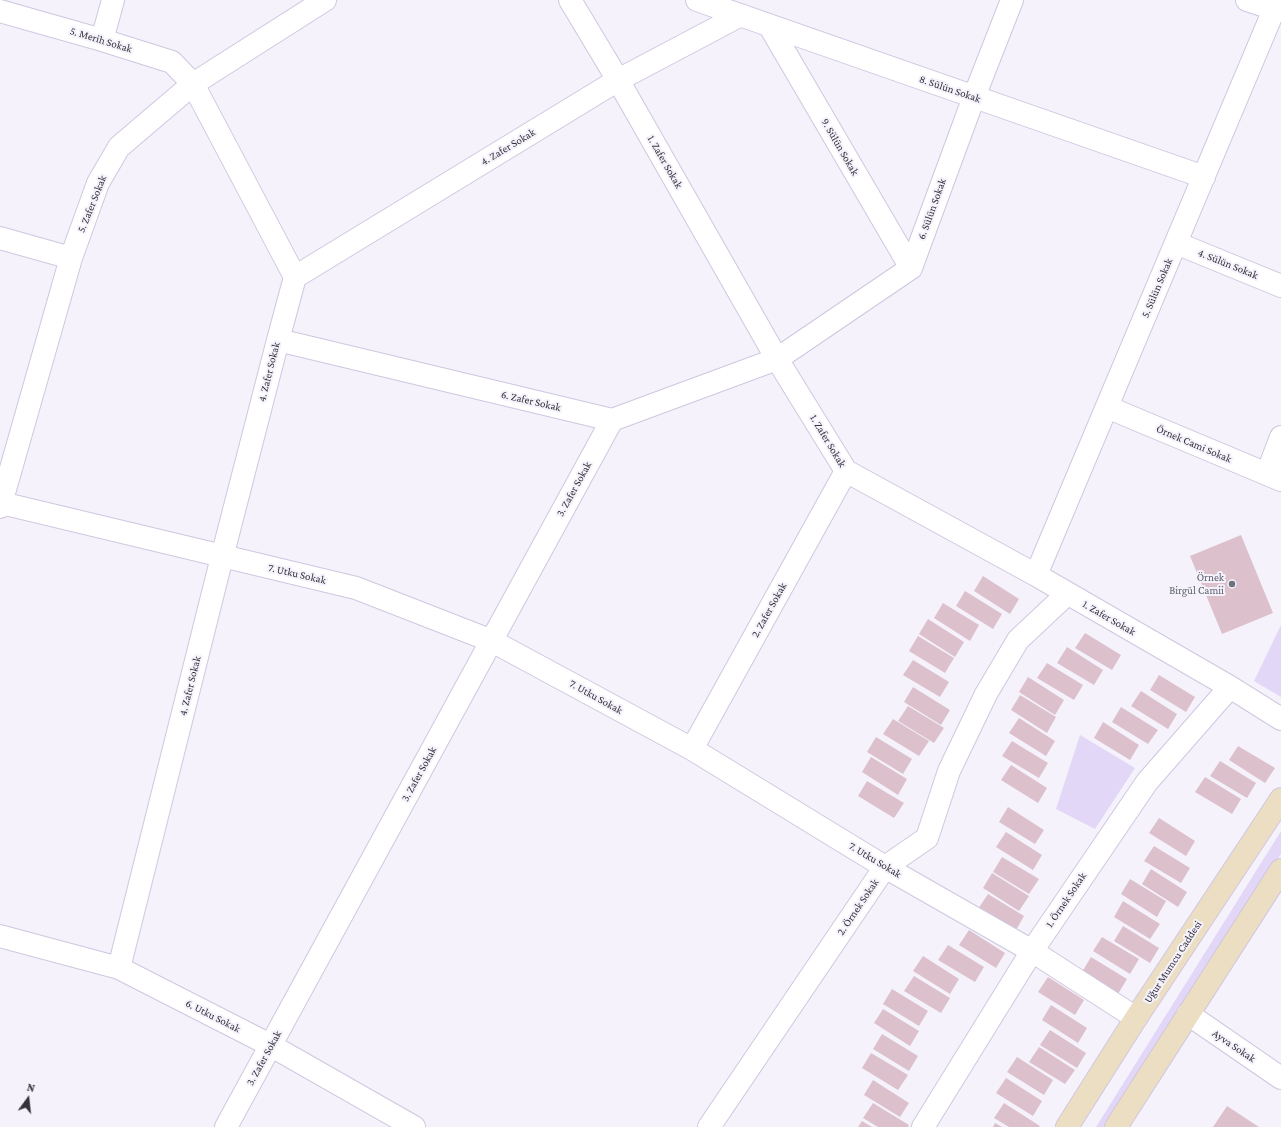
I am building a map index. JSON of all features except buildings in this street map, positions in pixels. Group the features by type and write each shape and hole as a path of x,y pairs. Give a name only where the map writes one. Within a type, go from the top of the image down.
{"street":[{"path":"102,40 113,0"},
{"name":"5. Zafer Sokak","path":"0,505 71,258 98,183 120,147 192,84 325,0"},
{"name":"1. Zafer Sokak","path":"570,0 618,80 778,359 846,471 1036,575 1230,687 1281,719"},
{"name":"8. Sülün Sokak","path":"697,0 1204,177"},
{"name":"6. Sülün Sokak","path":"911,268 974,97 1012,0"},
{"path":"1247,0 1277,4"},
{"name":"5. Sülün Sokak","path":"1036,575 1277,4"},
{"name":"5. Merih Sokak","path":"0,11 172,62 192,84 295,277"},
{"name":"4. Zafer Sokak","path":"119,968 222,557 295,277 618,80 741,15"},
{"name":"9. Sülün Sokak","path":"769,25 911,268"},
{"path":"0,238 71,258"},
{"name":"4. Sülün Sokak","path":"1176,243 1281,286"},
{"path":"612,420 778,359 911,268"},
{"name":"6. Zafer Sokak","path":"278,340 612,420"},
{"name":"Örnek Cami Sokak","path":"1107,407 1274,477"},
{"name":"3. Zafer Sokak","path":"226,1127 612,420"},
{"path":"1274,477 1281,437"},
{"name":"2. Zafer Sokak","path":"692,749 846,471"},
{"name":"7. Utku Sokak","path":"0,505 356,588 492,641 692,749 885,867 1032,951 1136,1018"},
{"name":"2. Örnek Sokak","path":"709,1127 885,867 927,838 949,771 990,687 1018,640 1067,594"},
{"name":"1. Örnek Sokak","path":"923,1127 1032,951 1147,782 1230,687"},
{"name":"Uğur Mumcu Caddesi","path":"1067,1127 1136,1018 1281,799"},
{"path":"1116,1127 1281,870"},
{"name":"6. Utku Sokak","path":"0,936 119,968 270,1045 414,1127"},
{"name":"Ayva Sokak","path":"1188,1014 1281,1078"}],"shaded area":[{"path":"1281,625 1281,697 1254,681"},
{"path":"1080,735 1135,768 1095,829 1056,809"},
{"path":"1281,831 1281,854 1110,1127 1096,1127"}],"place":[{"name":"Örnek Birgül Camii","path":"1232,584"}]}
